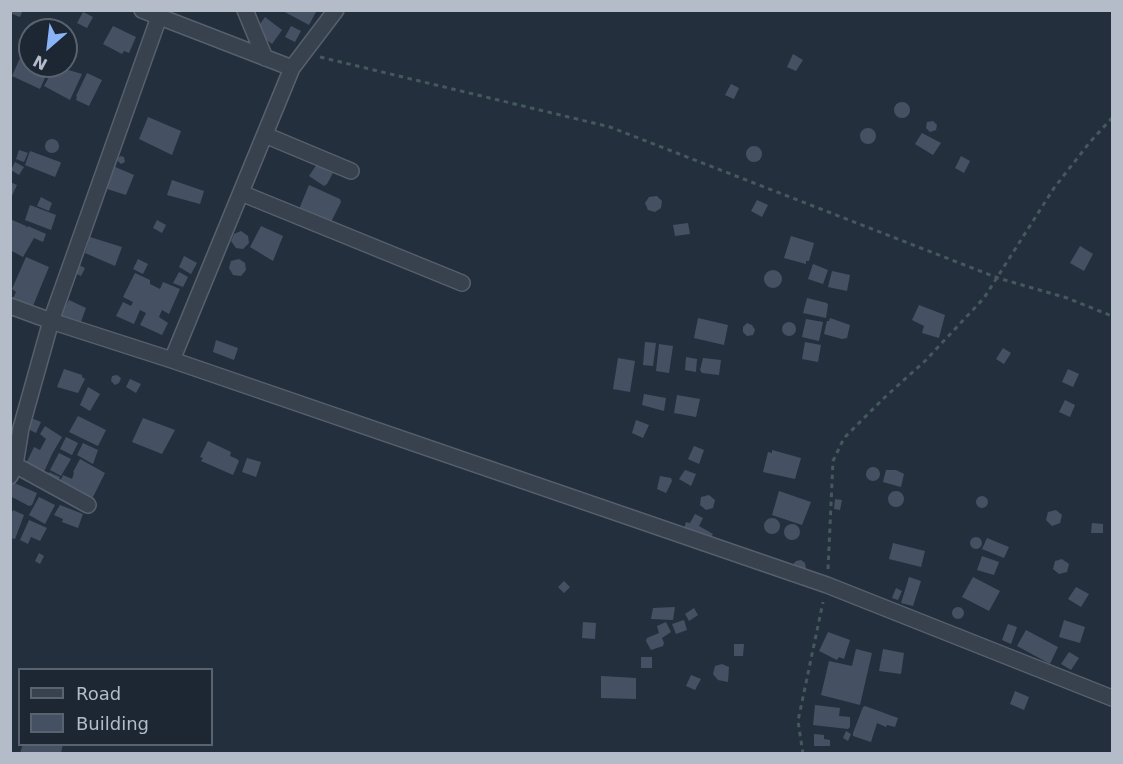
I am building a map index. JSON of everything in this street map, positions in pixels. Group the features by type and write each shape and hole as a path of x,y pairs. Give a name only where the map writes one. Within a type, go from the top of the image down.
{"street":[{"path":"141,10 292,68"},
{"path":"244,10 265,58"},
{"path":"172,360 292,68 336,10"},
{"path":"88,505 13,471 21,428 51,321 159,17"},
{"path":"265,135 351,171"},
{"path":"241,193 462,283"},
{"path":"10,306 827,585 1113,698"}],"path":[{"path":"304,52 610,127 998,278 1067,298 1113,316"},
{"path":"803,753 798,721 827,585 833,461 844,438 957,328 984,298 1054,188 1090,142 1113,118"}],"building":[{"path":"11,10 23,10 20,17 10,13"},
{"path":"281,10 317,10 309,25"},
{"path":"83,12 93,17 87,28 78,24"},
{"path":"265,17 282,30 272,44 255,31"},
{"path":"113,26 136,37 129,53 124,51 122,54 103,44"},
{"path":"291,26 301,31 295,42 285,37"},
{"path":"793,54 803,60 796,71 787,67"},
{"path":"18,62 18,78 45,78 40,89 12,76"},
{"path":"78,73 82,74 70,100 44,86 48,78 78,78"},
{"path":"87,73 102,80 89,106 76,100"},
{"path":"731,84 739,88 734,99 725,95"},
{"path":"902,102 910,110 902,118 894,110"},
{"path":"148,117 181,131 172,155 139,139"},
{"path":"933,121 937,125 936,130 930,132 926,128 927,122"},
{"path":"868,128 874,130 876,136 874,142 868,144 862,142 860,136 862,130"},
{"path":"922,133 941,143 933,155 915,144"},
{"path":"49,139 55,139 59,146 55,153 49,153 45,149 45,143"},
{"path":"754,146 760,148 762,154 760,160 754,162 748,160 746,154 748,148"},
{"path":"19,150 28,153 24,162 16,159"},
{"path":"30,151 61,163 55,177 25,165"},
{"path":"120,156 124,157 125,162 121,164 117,160"},
{"path":"961,156 970,161 964,173 955,168"},
{"path":"15,162 24,167 19,175 11,170"},
{"path":"317,164 333,173 324,186 309,176"},
{"path":"113,166 134,175 126,195 104,188"},
{"path":"172,180 204,191 200,204 167,195"},
{"path":"10,182 17,185 10,200"},
{"path":"309,185 340,199 341,202 328,228 297,214"},
{"path":"657,196 662,201 661,208 655,212 648,210 645,203 649,197"},
{"path":"41,197 52,203 49,211 37,206"},
{"path":"757,200 768,205 762,217 751,211"},
{"path":"30,205 56,215 51,230 25,220"},
{"path":"10,219 46,234 43,242 34,238 23,257 10,250"},
{"path":"157,220 166,225 162,233 153,228"},
{"path":"688,223 690,234 675,236 673,225"},
{"path":"261,226 283,236 273,261 250,247"},
{"path":"241,231 248,236 249,243 243,249 236,248 231,241 234,234"},
{"path":"791,236 814,243 806,264 784,258"},
{"path":"90,237 122,247 115,266 85,253"},
{"path":"1080,246 1093,254 1084,271 1070,263"},
{"path":"184,256 197,263 191,274 179,267"},
{"path":"26,257 49,267 30,313 10,304 16,292 12,289"},
{"path":"138,259 148,264 143,274 133,269"},
{"path":"239,259 245,263 246,270 241,276 233,275 229,268 231,261"},
{"path":"73,262 85,268 81,276 69,270"},
{"path":"813,264 828,270 823,284 808,279"},
{"path":"773,270 779,273 782,279 779,285 773,288 767,285 764,279 767,273"},
{"path":"832,271 850,275 847,291 828,287"},
{"path":"179,272 188,277 183,287 173,283"},
{"path":"135,273 150,280 150,284 160,289 163,282 180,289 169,314 162,310 159,317 168,323 162,335 140,325 146,313 140,310 134,324 116,316 123,302 131,306 133,302 123,297"},
{"path":"807,298 827,303 826,318 803,313"},
{"path":"69,300 86,308 79,327 59,317"},
{"path":"919,305 945,315 939,338 922,333 924,326 912,320"},
{"path":"698,318 728,325 724,345 694,338"},
{"path":"830,318 850,325 847,338 842,339 824,334"},
{"path":"806,319 823,322 819,341 802,337"},
{"path":"789,322 794,324 796,329 794,334 789,336 784,334 782,329 784,324"},
{"path":"747,323 755,330 753,335 747,336 743,332 743,327"},
{"path":"216,340 238,348 234,360 213,352"},
{"path":"645,342 656,343 653,366 643,365"},
{"path":"805,342 821,345 818,362 802,359"},
{"path":"659,344 673,346 669,373 656,371"},
{"path":"1003,348 1011,353 1004,364 996,359"},
{"path":"686,357 697,359 696,372 685,370"},
{"path":"618,358 635,361 630,392 613,389"},
{"path":"703,358 721,360 719,375 702,373 700,370"},
{"path":"64,369 82,375 85,379 78,393 57,387"},
{"path":"1068,369 1079,374 1073,387 1062,382"},
{"path":"117,375 121,378 115,385 111,381 112,376"},
{"path":"130,379 141,384 136,393 126,387"},
{"path":"88,387 100,394 90,411 80,405"},
{"path":"644,394 666,398 664,411 642,405"},
{"path":"677,395 700,399 696,417 674,413"},
{"path":"1065,400 1075,405 1070,417 1059,412"},
{"path":"24,415 41,422 36,433 20,425"},
{"path":"78,416 106,430 98,446 69,432"},
{"path":"143,418 175,430 162,454 132,442"},
{"path":"636,420 649,425 643,438 632,433"},
{"path":"45,426 62,437 40,481 22,472 34,447 40,450 46,439 40,434"},
{"path":"66,437 78,443 72,455 60,449"},
{"path":"208,441 231,452 230,456 239,461 233,475 201,461 203,458 200,457"},
{"path":"83,443 98,450 93,464 77,455"},
{"path":"694,446 704,450 699,464 688,459"},
{"path":"772,450 801,458 795,479 763,472 768,452 772,453"},
{"path":"59,453 71,459 61,476 50,470"},
{"path":"247,458 261,462 256,477 242,472"},
{"path":"80,459 105,473 91,501 56,490 63,475 72,479"},
{"path":"870,467 876,467 880,474 876,481 870,481 866,477 866,471"},
{"path":"685,470 696,474 691,486 679,479"},
{"path":"886,470 896,470 904,474 901,487 883,482"},
{"path":"49,472 60,477 55,488 44,482"},
{"path":"660,476 671,478 672,481 666,493 657,489"},
{"path":"10,481 37,493 32,505 29,506 10,496"},
{"path":"779,491 811,502 802,525 772,515"},
{"path":"896,491 904,499 896,507 888,499"},
{"path":"709,495 715,500 713,508 706,510 700,505 701,497"},
{"path":"984,496 988,502 984,508 980,508 976,500"},
{"path":"39,497 55,505 45,524 29,515"},
{"path":"835,499 842,500 840,510 834,509"},
{"path":"60,505 83,514 78,528 62,522 63,519 54,515"},
{"path":"13,510 24,515 15,539 10,538 10,516"},
{"path":"1056,510 1062,515 1060,523 1052,526 1046,520 1048,512"},
{"path":"695,514 703,518 699,526 713,534 703,552 680,541 686,522 690,523"},
{"path":"772,518 780,526 772,534 764,526"},
{"path":"29,520 47,528 40,541 31,537 28,544 20,540"},
{"path":"1092,523 1103,524 1103,533 1091,533"},
{"path":"792,524 798,526 800,532 798,538 792,540 786,538 784,532 786,526"},
{"path":"978,537 982,543 978,549 974,549 970,541"},
{"path":"987,538 1009,547 1004,558 982,549"},
{"path":"893,543 925,551 921,567 889,559"},
{"path":"39,553 44,556 40,564 35,561"},
{"path":"982,556 999,562 994,575 977,570"},
{"path":"1062,559 1069,564 1067,572 1059,574 1053,569 1055,561"},
{"path":"801,560 805,563 806,568 803,573 793,570 792,565"},
{"path":"909,577 921,581 913,606 901,603"},
{"path":"973,577 1000,591 989,611 962,597"},
{"path":"564,581 570,587 564,593 558,587"},
{"path":"1076,587 1089,594 1081,607 1068,599"},
{"path":"896,588 902,591 898,600 892,598"},
{"path":"675,607 673,620 651,619 653,608"},
{"path":"960,607 964,613 960,619 956,619 952,611"},
{"path":"694,608 698,615 689,621 685,614"},
{"path":"684,620 687,630 676,634 672,624"},
{"path":"1064,620 1085,627 1080,643 1059,637"},
{"path":"583,622 596,623 595,639 582,638"},
{"path":"666,622 671,632 662,638 663,646 651,650 646,641 647,638 659,633 657,626"},
{"path":"1008,624 1017,627 1011,644 1002,640"},
{"path":"1026,630 1058,647 1050,664 1017,646"},
{"path":"828,632 850,640 844,659 839,657 837,660 819,651"},
{"path":"734,644 744,644 743,656 734,656"},
{"path":"856,649 872,653 860,705 821,695 829,661 852,666"},
{"path":"883,649 904,653 901,674 879,671"},
{"path":"1069,652 1079,658 1071,670 1061,664"},
{"path":"641,657 652,657 652,668 641,668"},
{"path":"722,664 729,667 728,682 718,680 713,674 715,666"},
{"path":"691,675 701,679 695,690 686,686"},
{"path":"601,676 636,678 636,699 601,698"},
{"path":"1015,691 1029,697 1024,710 1010,704"},
{"path":"815,705 840,708 839,716 850,717 850,727 848,729 813,725"},
{"path":"865,706 898,718 895,727 887,725 886,727 877,723 871,742 853,736"},
{"path":"846,731 851,734 848,741 843,738"},
{"path":"814,734 824,735 824,739 830,740 830,746 814,746"},
{"path":"22,746 63,746 61,753 20,753"}]}
